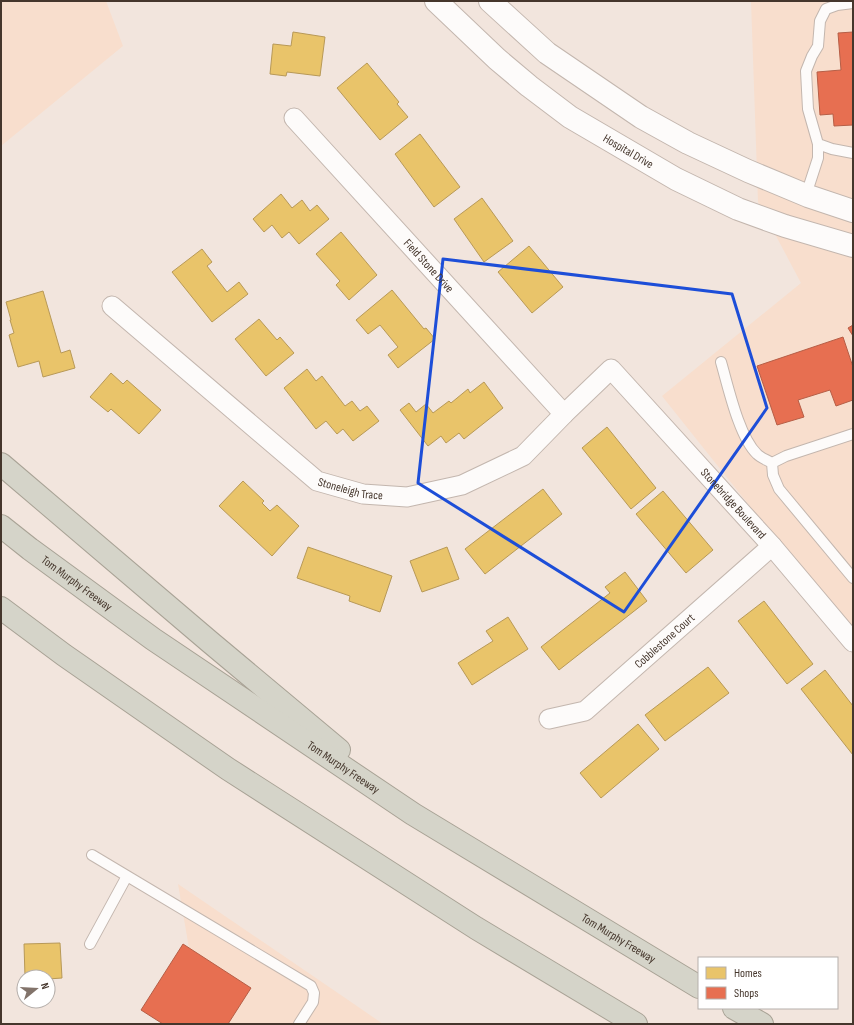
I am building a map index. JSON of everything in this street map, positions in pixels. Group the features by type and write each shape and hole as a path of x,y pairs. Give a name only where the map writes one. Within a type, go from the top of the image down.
{"highway":[{"path":"1,464 413,814"},
{"name":"Tom Murphy Freeway","path":"1,526 153,639 413,814 698,986"},
{"path":"1,608 64,655 228,769 476,928 636,1024"},
{"path":"736,1009 762,1024"}],"street":[{"name":"Hospital Drive","path":"436,1 497,59 529,86 570,117 676,179 738,209 785,226 853,246"},
{"path":"490,1 548,53 641,117 688,143 748,172 806,195 853,211"},
{"name":"Field Stone Drive","path":"294,118 564,414"},
{"name":"Stoneleigh Trace","path":"112,306 317,481 363,494 407,497 462,485 523,456 611,369"},
{"name":"Stonebridge Boulevard","path":"611,369 772,546 853,642"},
{"name":"Cobblestone Court","path":"549,718 585,711 772,546"}],"lane":[{"path":"806,195 818,158 818,144 808,109 806,71 818,46 820,21 826,9 837,5 853,3"},
{"path":"818,144 832,149 853,153"},
{"path":"721,362 738,418 749,445 758,455 772,463"},
{"path":"772,463 786,456 853,434"},
{"path":"772,463 773,475 779,489 853,578"},
{"path":"92,855 311,986 314,993 313,1002 299,1024"},
{"path":"90,944 127,876"}],"highlighted area":[{"path":"443,259 732,294 767,408 624,612 418,483"}],"shaded area":[{"path":"1,1 106,1 123,46 1,146"},
{"path":"751,1 853,1 853,631 788,554 662,396 801,283 758,202"},
{"path":"178,884 354,1004 383,1024 202,1024"}],"building: Homes":[{"path":"293,32 325,37 320,76 287,72 286,76 270,74 273,44 291,46"},
{"path":"367,63 399,102 397,104 408,117 380,140 337,88"},
{"path":"420,134 460,187 434,207 395,154"},
{"path":"281,194 292,208 302,200 310,211 317,205 329,219 299,244 289,232 282,238 272,225 264,232 253,219"},
{"path":"482,198 513,241 484,262 454,219"},
{"path":"341,232 377,275 349,300 336,285 340,281 316,254"},
{"path":"529,246 563,287 532,313 498,272"},
{"path":"202,249 212,262 207,266 227,292 239,282 248,294 212,322 172,272"},
{"path":"392,290 424,329 426,328 435,339 398,368 388,355 398,347 380,325 368,334 356,320"},
{"path":"43,291 61,353 70,350 75,368 43,377 39,361 18,367 9,335 14,333 6,302"},
{"path":"259,319 277,340 280,337 294,353 266,376 235,339"},
{"path":"307,369 316,381 322,376 345,406 352,401 360,411 367,406 379,421 353,441 343,429 337,434 326,421 316,429 284,388"},
{"path":"111,373 123,384 127,380 161,410 139,434 111,409 108,412 90,397"},
{"path":"484,382 503,408 464,439 459,433 446,443 441,436 428,446 400,410 409,403 416,412 426,404 433,413 449,401 451,403 468,389 470,393"},
{"path":"607,427 656,488 631,509 582,448"},
{"path":"243,481 264,501 262,503 270,511 277,505 299,526 272,556 219,506"},
{"path":"543,489 562,514 485,574 465,549"},
{"path":"663,491 713,550 686,573 636,514"},
{"path":"308,547 392,576 380,612 349,601 350,596 297,578"},
{"path":"447,547 459,579 422,592 410,561"},
{"path":"625,572 647,601 559,670 541,647 610,593 605,587"},
{"path":"764,601 813,664 787,684 738,621"},
{"path":"508,617 528,649 472,685 458,663 493,641 486,631"},
{"path":"708,667 729,693 665,741 645,715"},
{"path":"825,670 853,706 853,755 801,689"},
{"path":"638,724 659,749 601,798 580,773"},
{"path":"60,943 62,978 56,978 56,969 25,969 24,944"}],"building: Shops":[{"path":"853,32 853,125 834,126 833,114 820,115 817,72 841,70 838,33"},
{"path":"853,325 853,336 848,328"},
{"path":"843,337 853,367 853,400 836,406 830,390 798,400 804,417 777,425 757,366"},
{"path":"183,944 251,988 228,1024 163,1024 141,1010"}]}
